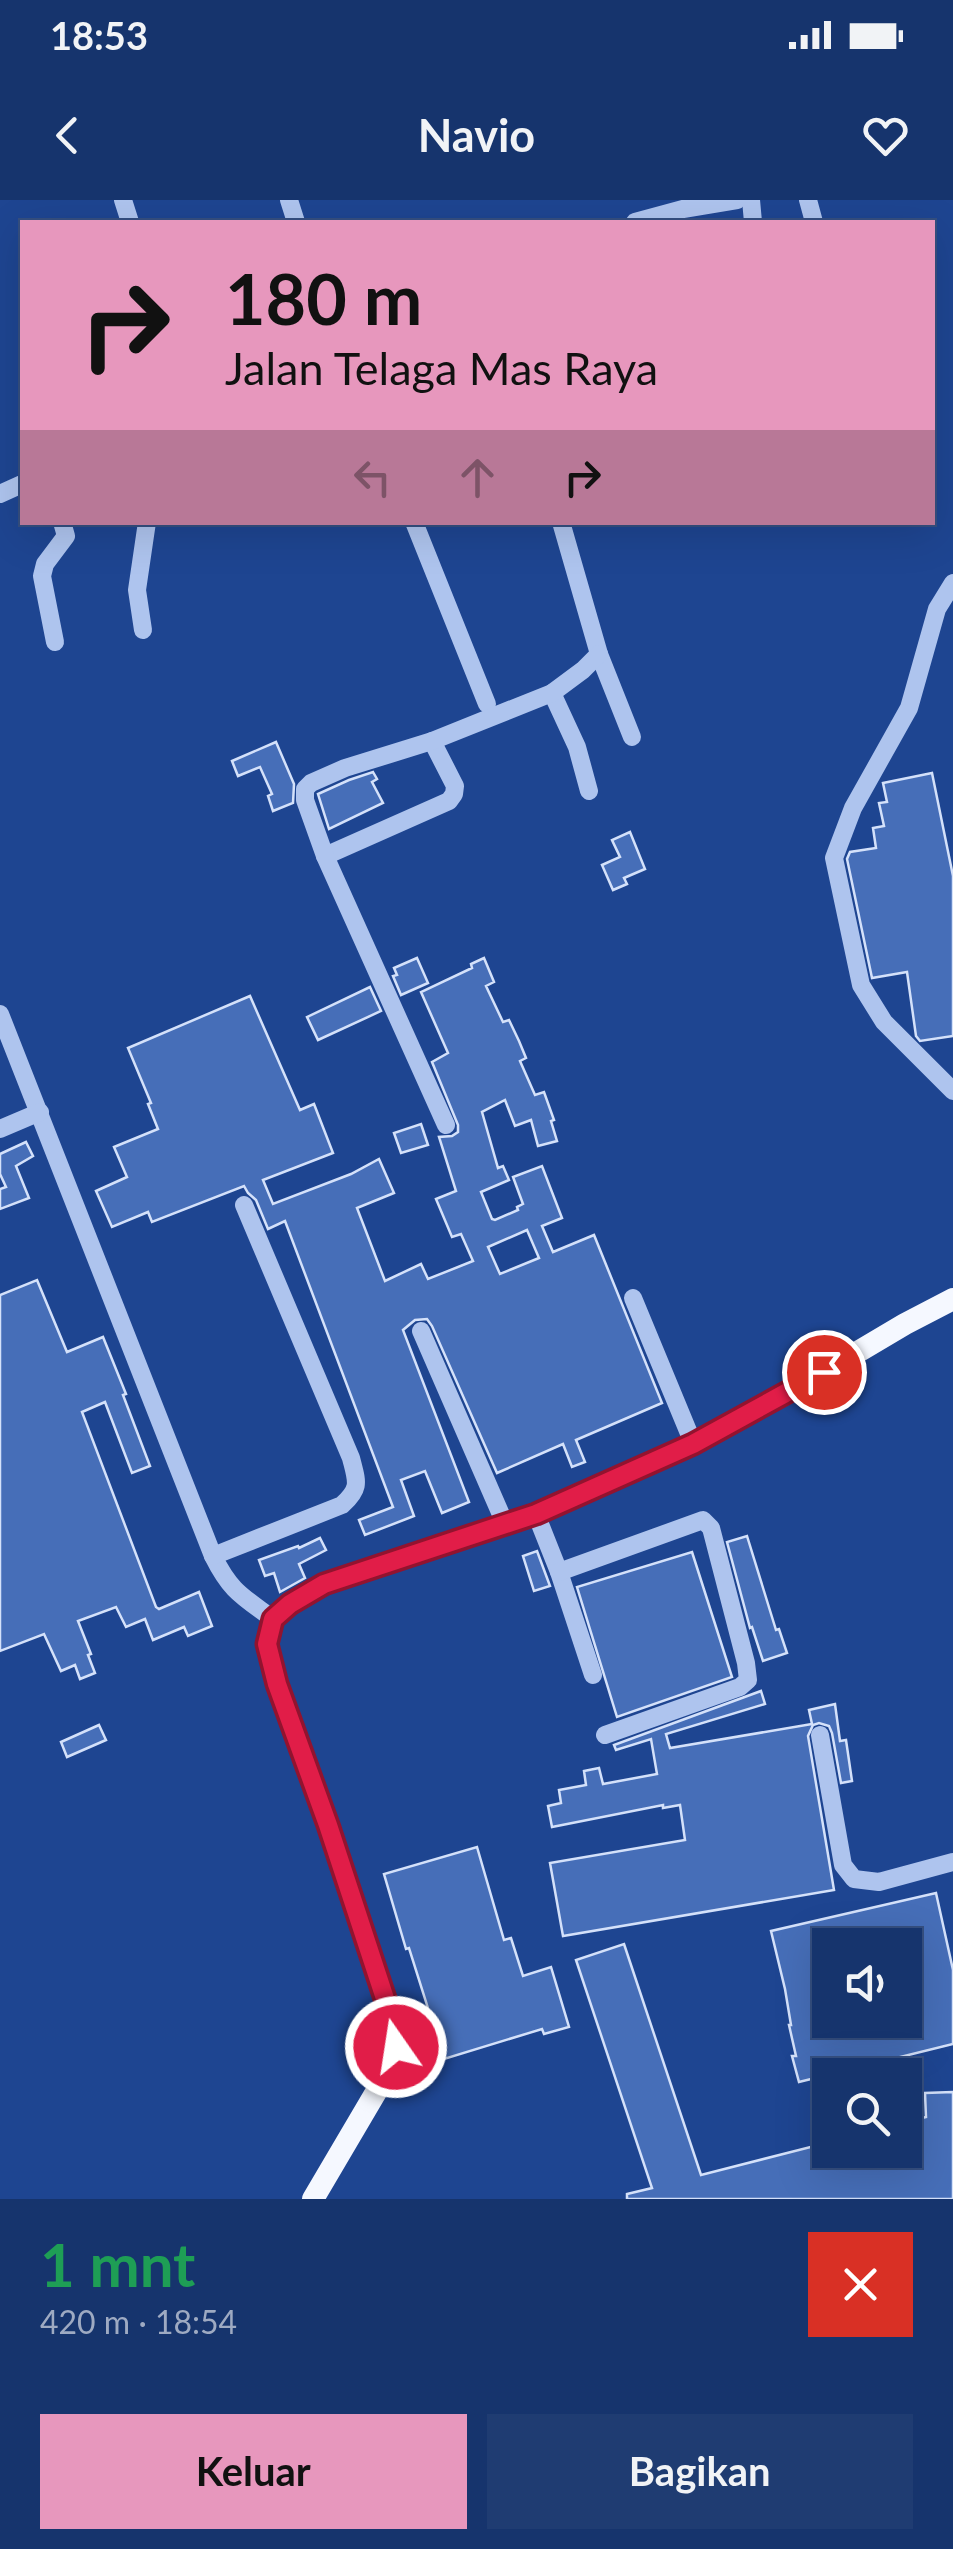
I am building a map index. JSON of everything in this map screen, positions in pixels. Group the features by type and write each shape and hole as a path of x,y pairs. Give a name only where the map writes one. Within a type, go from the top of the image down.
{"main road":[{"path":"313,2199 388,2070 396,2047 394,2026 277,1684 267,1644 273,1619 324,1584 506,1526 693,1444 953,1299"}],"street":[{"path":"642,220 737,200"},
{"path":"55,642 42,576 66,536 63,525"},
{"path":"143,630 137,590 147,525"},
{"path":"415,525 487,704"},
{"path":"563,525 599,654 632,737"},
{"path":"953,583 938,609 909,708 853,808 834,858 861,985 884,1022 953,1091"},
{"path":"446,1124 325,856 307,812 306,789 346,768 432,741 552,694 599,654"},
{"path":"552,694 577,747 589,791"},
{"path":"325,856 449,800 456,786 432,741"},
{"path":"0,1014 213,1556 234,1591 273,1619"},
{"path":"0,1129 40,1112"},
{"path":"213,1556 342,1506 353,1495 357,1482 351,1458 244,1205"},
{"path":"633,1298 693,1444"},
{"path":"421,1331 506,1526"},
{"path":"536,1514 593,1674"},
{"path":"559,1572 702,1520 711,1528 748,1680 740,1687 605,1735"},
{"path":"820,1735 843,1864 854,1879 879,1882 953,1862"}],"building":[{"path":"276,742 294,784 293,803 273,811 268,796 272,794 260,767 238,776 232,761"},
{"path":"373,772 377,779 372,782 383,803 329,829 318,794"},
{"path":"932,773 953,876 953,1036 920,1041 916,1036 907,972 872,978 847,859 850,852 876,848 873,828 884,826 879,803 887,802 883,783"},
{"path":"630,832 645,869 624,878 627,884 613,890 602,865 620,857 612,840"},
{"path":"417,958 428,983 401,995 394,968"},
{"path":"484,958 494,982 486,986 503,1022 509,1020 519,1041 526,1058 520,1061 535,1095 544,1092 557,1141 538,1146 531,1120 515,1126 505,1100 482,1112 498,1168 503,1166 509,1180 481,1192 492,1219 518,1210 523,1204 513,1177 542,1166 562,1218 542,1226 553,1252 594,1235 662,1403 576,1440 585,1462 572,1467 563,1444 497,1473 432,1326 427,1319 415,1320 403,1330 469,1502 442,1513 425,1471 401,1480 414,1516 365,1535 359,1520 393,1507 285,1221 268,1229 256,1200 244,1186 152,1222 148,1212 112,1227 96,1191 127,1177 114,1147 158,1129 128,1048 250,996 300,1110 314,1104 333,1153 263,1180 273,1204 379,1159 394,1193 357,1208 385,1281 421,1264 428,1279 473,1261 461,1234 452,1237 436,1199 456,1191 439,1137 452,1136 458,1132 458,1125 432,1062 448,1053 421,992 472,968 471,964","holes":["527,1230 539,1258 500,1274 488,1247"]},
{"path":"370,987 381,1011 318,1040 307,1017"},
{"path":"421,1124 428,1145 401,1153 394,1133"},
{"path":"26,1142 33,1156 16,1166 29,1198 0,1209 0,1189 6,1187 0,1174 0,1154"},
{"path":"37,1280 67,1352 103,1337 126,1394 123,1395 150,1466 132,1473 105,1402 82,1412 156,1607 199,1592 212,1626 188,1636 184,1627 153,1640 145,1619 126,1627 116,1607 78,1621 95,1673 80,1679 75,1665 61,1671 44,1634 0,1651 0,1295"},
{"path":"747,1536 787,1653 763,1661 727,1542"},
{"path":"320,1538 326,1550 299,1564 305,1578 280,1592 274,1573 265,1576 259,1560"},
{"path":"537,1551 550,1586 534,1591 523,1556"},
{"path":"692,1552 732,1677 617,1717 577,1587"},
{"path":"761,1691 765,1704 666,1734 670,1748 812,1724 809,1710 835,1704 840,1741 846,1740 852,1781 841,1783 829,1726 813,1725 808,1736 834,1890 563,1936 550,1863 685,1840 680,1805 552,1827 548,1806 561,1803 559,1790 586,1785 584,1771 599,1768 603,1784 657,1774 651,1739 616,1750 614,1745"},
{"path":"99,1725 106,1740 67,1757 61,1742"},
{"path":"477,1847 504,1940 511,1938 523,1976 551,1967 569,2027 544,2034 542,2029 444,2059 384,1874"},
{"path":"936,1893 953,1970 953,2044 896,2058 812,2058 812,2079 799,2082 792,2056 796,2056 771,1931"},
{"path":"624,1944 701,2175 812,2147 812,2168 922,2168 925,2093 953,2092 953,2199 627,2199 627,2194 652,2188 576,1960"}],"route":[{"path":"396,2047 394,2026 277,1684 267,1644 273,1619 324,1584 506,1526 693,1444 824,1372"}]}
